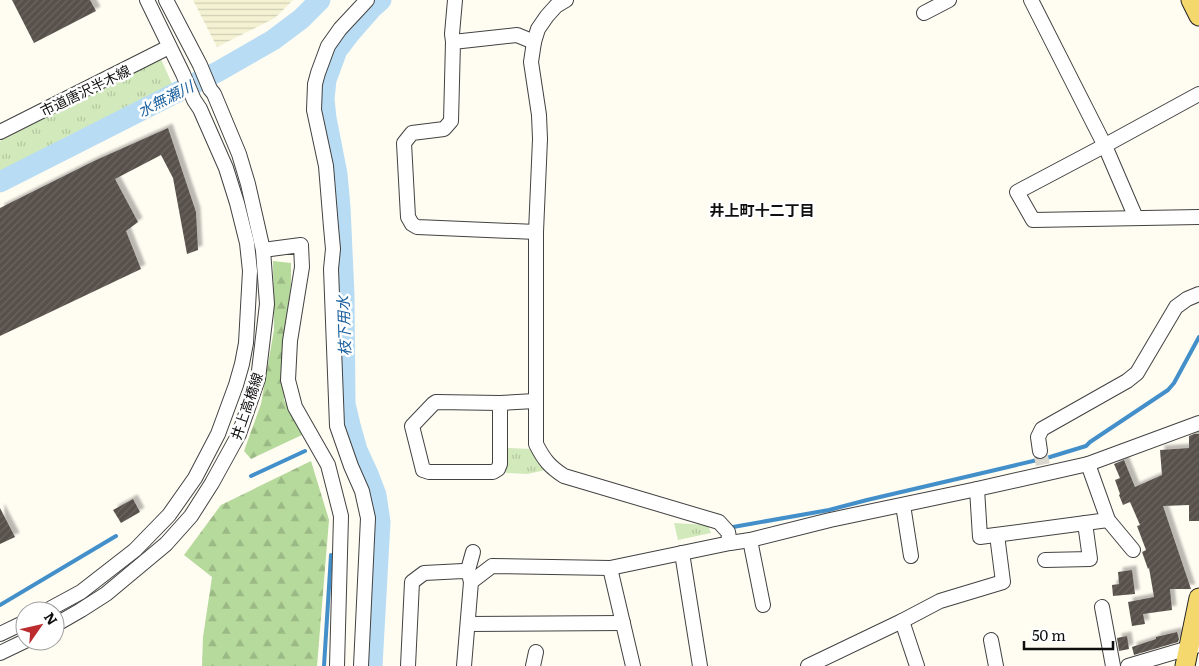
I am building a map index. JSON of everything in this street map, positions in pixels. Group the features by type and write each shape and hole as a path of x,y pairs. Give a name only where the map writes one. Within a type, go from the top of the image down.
{"main road":[{"path":"1191,0 1199,16"},
{"path":"1191,653 1199,598"}],"street":[{"path":"147,0 169,47"},
{"name":"井上高橋線","path":"65,619 106,594 166,544 191,516 239,434 258,379 268,304 263,250 248,184 239,154 214,94 166,0"},
{"path":"360,666 368,518 362,491 350,466 337,426 331,269 333,249 332,227 326,166 314,110 315,84 328,46 340,29 367,0"},
{"path":"455,0 452,34 451,121 444,129 412,133 404,143 408,217 412,224 417,227 536,232"},
{"path":"566,0 556,6 538,29 531,62 539,115 540,139 536,232 536,444 551,468 564,476 719,522 728,532 730,543"},
{"path":"924,13 949,0"},
{"path":"1031,0 1105,146 1136,218"},
{"path":"453,42 517,35 534,42"},
{"name":"井上高橋線","path":"64,601 81,592 135,550 169,515 195,478 218,434 238,378 246,343 250,271 247,243 237,204 226,168 200,109 169,47"},
{"name":"市道唐沢半木線","path":"0,132 169,47"},
{"path":"1199,94 1017,192 1033,220 1199,217"},
{"path":"263,250 301,246 302,267 290,341 288,380 296,407 328,464 341,516 337,666"},
{"path":"1040,452 1038,437 1042,429 1127,381 1137,373 1176,306 1199,294"},
{"path":"500,403 500,464 498,469 493,472 429,472 423,470 412,426 436,402 500,403 535,401"},
{"path":"469,576 492,566 610,568 750,540 830,520 977,489 1043,470 1088,464 1199,423"},
{"path":"1088,464 1108,520 1133,550"},
{"path":"977,489 980,537 1108,520"},
{"path":"904,505 911,556"},
{"path":"1045,560 1090,560 1085,523"},
{"path":"808,666 902,621 940,600 1003,582 997,535"},
{"path":"750,540 763,605"},
{"path":"464,666 468,624 469,576 473,552"},
{"path":"682,553 700,666"},
{"path":"610,568 633,666"},
{"path":"408,666 412,582 424,573 463,571 469,576"},
{"path":"1102,607 1113,666"},
{"path":"902,621 916,666"},
{"path":"468,624 623,623"},
{"path":"0,634 15,627"},
{"path":"992,640 996,666"},
{"path":"0,653 15,646"},
{"path":"1128,666 1191,653"}],"shaded area":[{"path":"193,0 293,0 275,18 217,47"}],"green space":[{"path":"161,59 172,84 0,171 0,141"},
{"path":"273,261 291,263 291,284 283,349 284,400 304,434 251,459 244,451 261,404 274,330"},
{"path":"507,448 533,449 546,470 527,474 506,473"},
{"path":"311,461 329,520 317,666 202,666 203,637 212,577 184,555 221,505"},
{"path":"674,523 708,525 711,533 678,540"}],"building":[{"path":"12,0 90,0 96,11 34,43"},
{"path":"168,128 196,212 198,250 187,254 173,178 161,155 115,179 138,222 126,231 141,269 0,336 0,208 94,161"},
{"path":"1199,434 1199,521 1189,521 1189,505 1163,506 1191,589 1170,589 1172,610 1143,614 1145,624 1132,626 1128,602 1154,597 1149,568 1142,552 1146,550 1137,526 1140,525 1130,502 1123,505 1115,480 1120,478 1114,464 1124,460 1135,487 1162,475 1160,450 1189,448 1189,436"},
{"path":"133,499 140,512 121,523 113,510"},
{"path":"0,508 15,537 0,544"},
{"path":"1132,570 1135,594 1113,596 1112,585 1119,584 1118,572"},
{"path":"1177,632 1178,642 1134,655 1132,647 1156,639 1156,637"},
{"path":"1127,636 1129,649 1119,651 1117,638"}],"waterway":[{"name":"水無瀬川","path":"0,182 219,71 273,40 301,19 320,0"},
{"name":"枝下用水","path":"372,666 380,522 376,495 357,450 345,404 344,295 340,207 337,174 324,99 326,80 337,50 371,9 381,0"},
{"path":"733,527 829,510 1050,457 1086,446 1168,390 1174,383 1199,337"},
{"path":"251,476 305,451"},
{"path":"0,605 116,536"},
{"path":"324,666 331,555"}],"tunnel":[{"path":"1040,451 1043,466"}],"district":[{"name":"井上町十二丁目","path":"762,209"}]}
